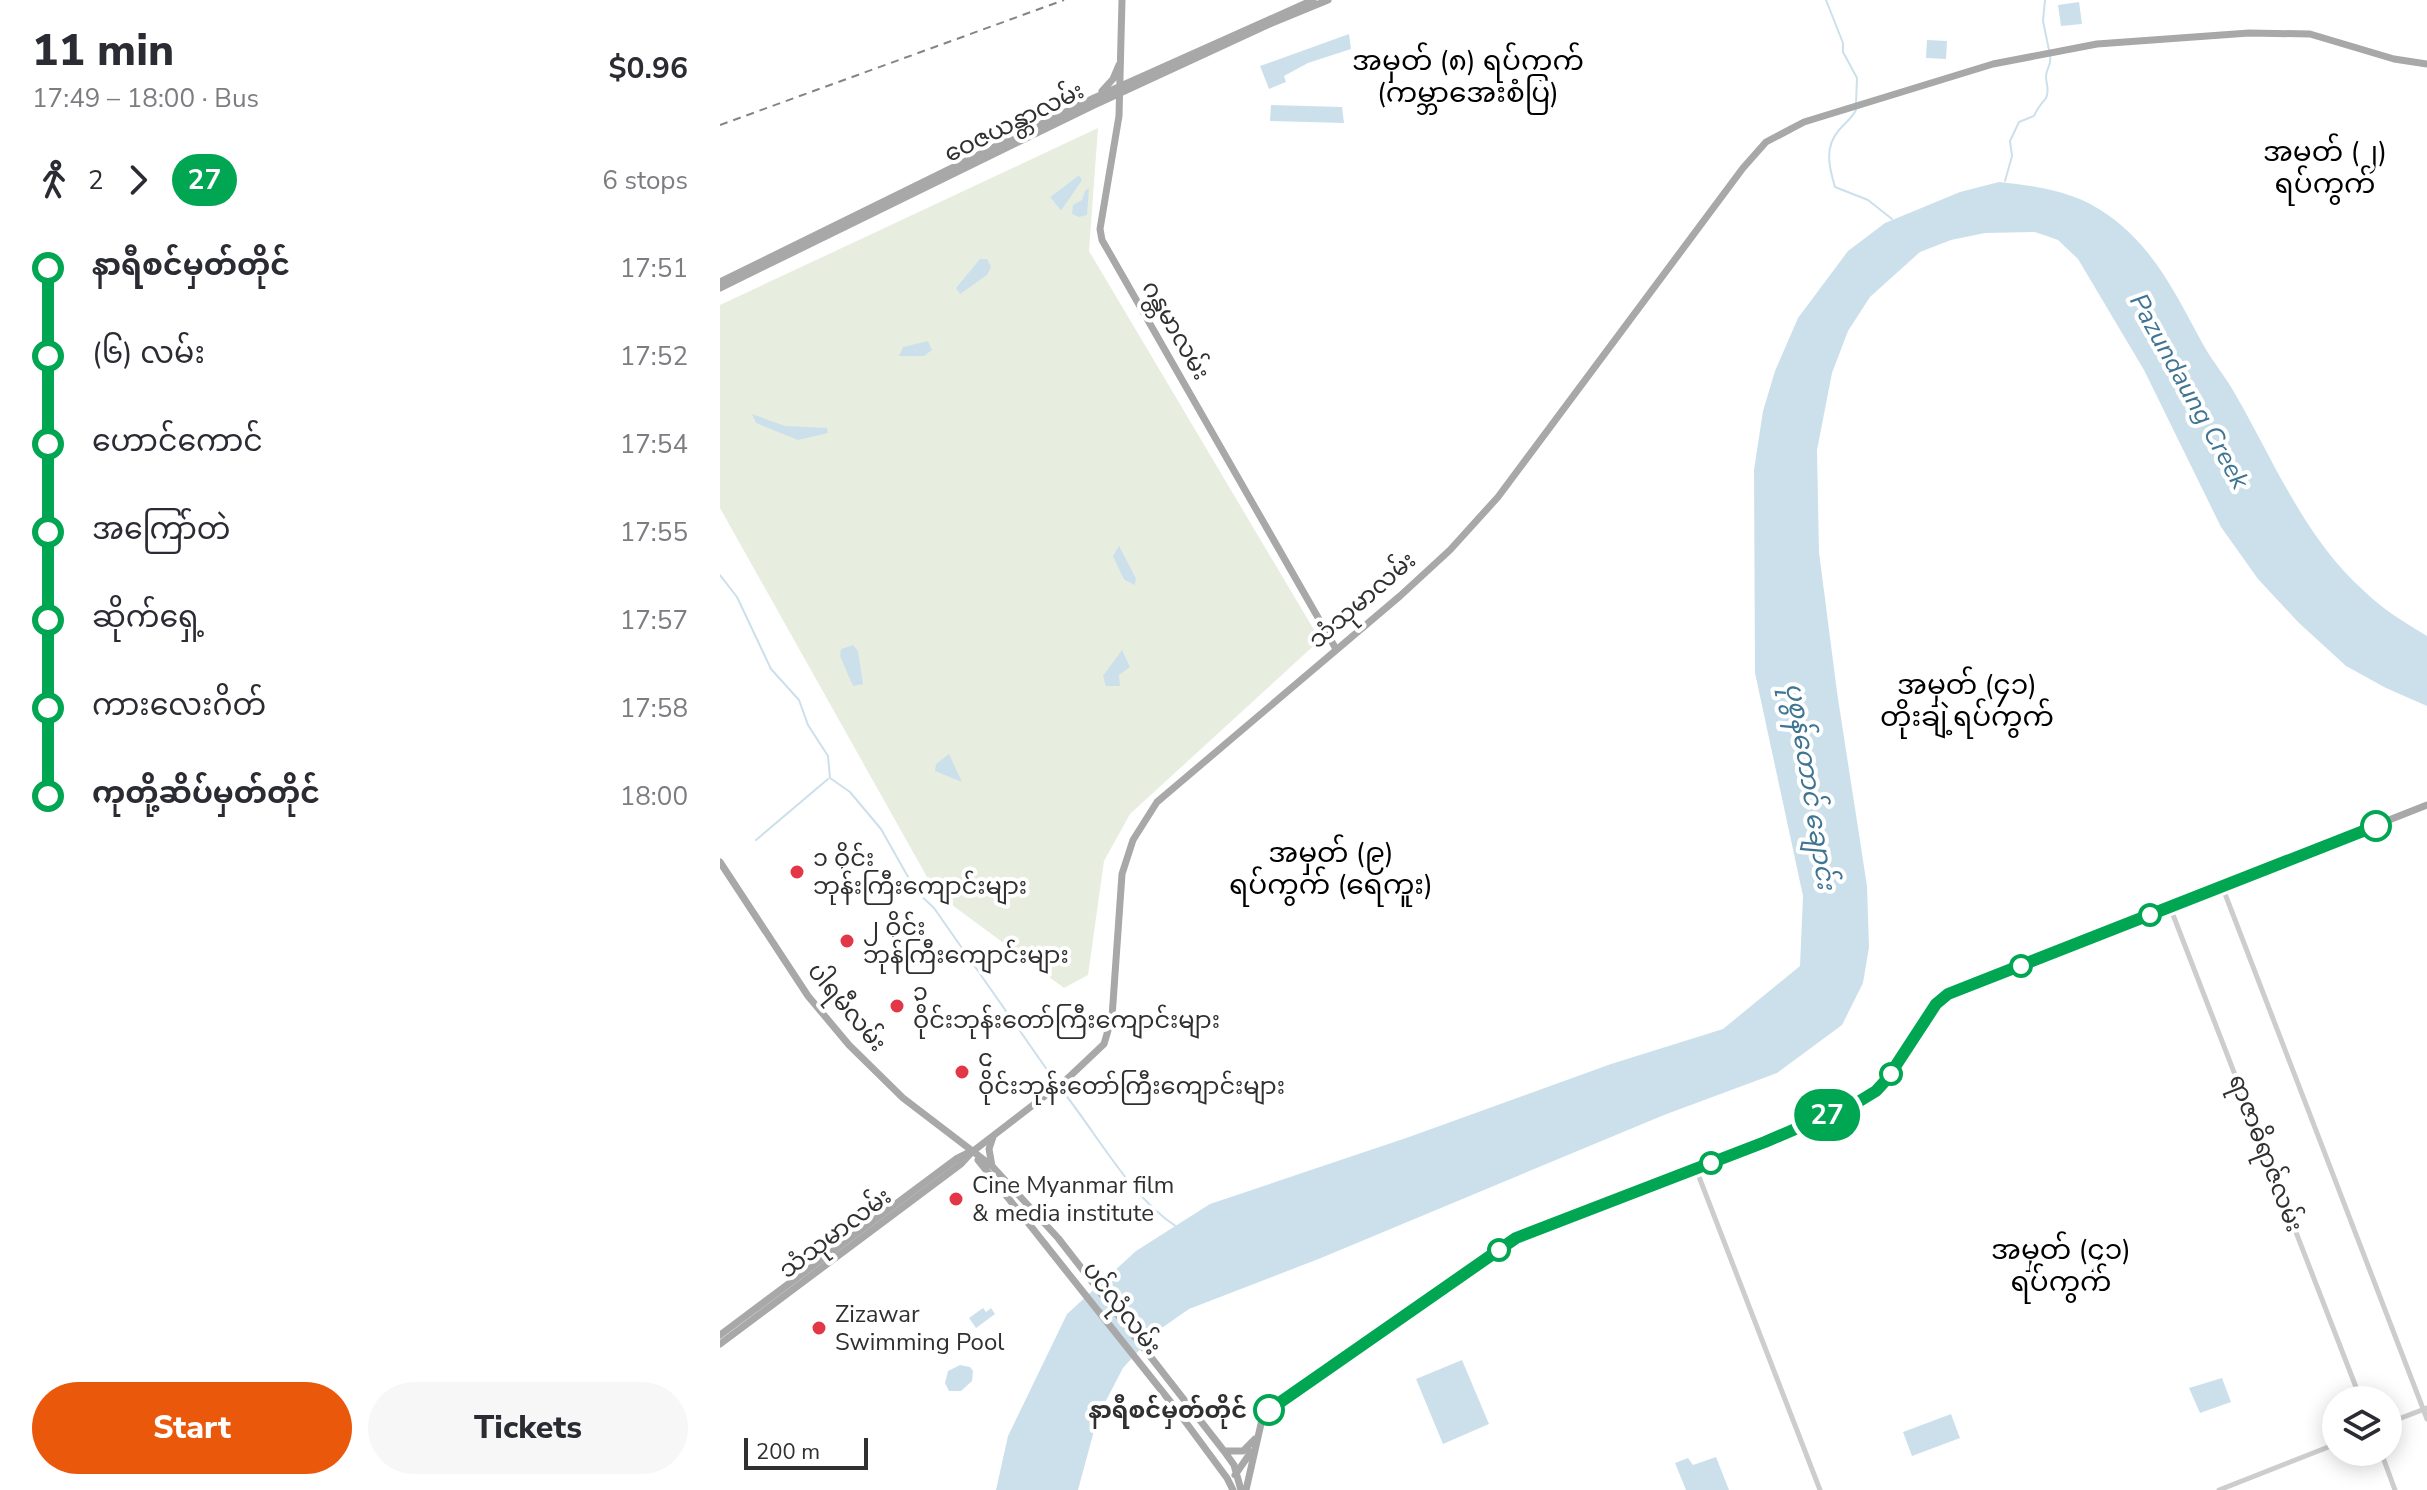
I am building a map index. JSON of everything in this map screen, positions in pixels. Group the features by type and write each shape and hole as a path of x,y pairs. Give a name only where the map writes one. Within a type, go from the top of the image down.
{"main road":[{"name":"ဂန္တမာလမ်း","path":"1122,0 1119,116 1100,229 1102,240 1336,649"},
{"name":"ဝေဇယန္တာလမ်း","path":"720,282 1313,0"},
{"name":"ဝေဇယန္တာလမ်း","path":"1143,79 1328,0"},
{"name":"သံသုမာလမ်း","path":"720,1344 1067,1079 1104,1044 1112,1017 1122,874 1143,821 1157,802 1439,561 1482,517 1760,148 1788,128 1993,64 2044,52 2129,40 2296,33 2324,37 2394,59 2427,64"},
{"path":"1121,57 1128,73 1143,79 1127,96 1119,116 1111,107 1093,102 1113,79 1121,57"},
{"name":"ဝေဇယန္တာလမ်း","path":"720,288 1093,102"},
{"path":"1239,1490 1263,1415 1516,1238 1858,1102 1876,1091 1887,1079 1936,1004 1948,994 2427,805"},
{"name":"ပါရမီလမ်း","path":"720,862 808,996 849,1045 903,1098 972,1152"},
{"path":"953,1138 968,1143 993,1135"},
{"path":"953,1138 957,1144 958,1161 990,1169 989,1149 993,1135"},
{"name":"ပင်လုံလမ်း","path":"972,1152 1082,1267 1224,1451"},
{"name":"ပင်လုံလမ်း","path":"990,1169 1173,1405"},
{"name":"သံသုမာလမ်း","path":"720,1335 863,1233"},
{"path":"1173,1405 1194,1426 1228,1472 1236,1473"},
{"path":"1173,1405 1239,1490"},
{"path":"1239,1490 1236,1473 1224,1451 1243,1451 1256,1437"},
{"path":"1236,1473 1254,1447"}],"street":[{"path":"2218,888 2420,1411 2427,1419"},
{"name":"ရာဇာဓိရာဇ်လမ်း","path":"2171,907 2356,1386"},
{"path":"1696,1169 1820,1490"},
{"path":"2219,1490 2322,1450"},
{"path":"2386,1466 2395,1490"}],"shaded area":[{"path":"1098,128 1089,251 1320,640 1130,814 1104,861 1088,975 1064,988 936,893 720,508 720,305","holes":["1079,175 1081,180 1061,211 1050,197","1119,547 1136,578 1134,584 1123,580"]}],"water":[{"path":"2079,2 2082,24 2061,26 2058,5"},
{"path":"1349,34 1351,49 1308,63 1284,76 1286,82 1269,89 1260,66"},
{"path":"1927,40 1947,41 1946,59 1926,58"},
{"path":"1271,105 1342,107 1344,123 1270,121"},
{"path":"1079,175 1082,180 1061,211 1050,197"},
{"path":"1999,182 2042,188 2083,200 2108,215 2139,242 2174,292 2323,546 2370,597 2427,636 2427,706 2346,666 2298,622 2258,579 2221,527 2144,370 2078,259 2058,240 2035,232 1985,233 1951,240 1920,252 1870,297 1848,331 1832,373 1817,450 1819,552 1867,886 1869,947 1863,983 1842,1025 1777,1073 1664,1115 1321,1258 1189,1309 1156,1332 1123,1368 1098,1416 1078,1490 996,1490 1008,1436 1067,1314 1136,1251 1210,1204 1611,1064 1723,1029 1800,966 1803,896 1755,673 1754,470 1763,411 1775,371 1798,318 1848,251 1885,223 1960,192"},
{"path":"1089,188 1087,215 1079,217 1072,214 1073,205 1082,200"},
{"path":"980,259 987,259 991,267 987,275 960,294 956,288"},
{"path":"928,341 932,350 924,356 899,356 903,347"},
{"path":"752,414 785,426 827,428 828,433 798,440 756,423"},
{"path":"1119,546 1136,578 1135,585 1124,580 1113,556"},
{"path":"853,645 858,651 863,684 853,686 840,656 841,649"},
{"path":"1122,650 1130,667 1119,675 1120,686 1106,686 1103,676"},
{"path":"949,754 962,782 935,771 936,764"},
{"path":"983,1308 986,1312 991,1308 995,1314 976,1328 969,1318"},
{"path":"1462,1360 1489,1424 1443,1444 1416,1379"},
{"path":"960,1365 973,1371 972,1381 961,1391 949,1391 945,1383 948,1371"},
{"path":"2222,1378 2231,1402 2200,1413 2189,1388"},
{"path":"1951,1414 1960,1438 1912,1456 1903,1432"},
{"path":"1716,1457 1729,1490 1686,1490 1675,1463 1688,1458 1693,1465"}],"waterway":[{"path":"1826,0 1843,43 1843,52 1857,78 1856,104"},
{"path":"2045,0 2043,21 2049,50"},
{"path":"2005,181 2012,156 2010,141 2019,122 2034,116 2046,98 2050,56"},
{"path":"1856,110 1831,143 1830,165 1835,187 1868,200 1892,219"},
{"path":"720,575 737,597 771,669 799,700 808,725 828,756 830,778 850,792 881,829 916,891 934,908 1057,1084"},
{"path":"756,840 828,779"},
{"path":"1061,1089 1144,1199 1177,1227"}],"railway":[{"path":"720,125 1064,0"}],"bus line":[{"name":"27","path":"1269,1410 1516,1238 1765,1142 1858,1102 1876,1091 1936,1004 1948,994 2376,826"}],"place":[{"name":"၁ ဝိုင်း ဘုန်းကြီးကျောင်းများ","path":"797,872"},
{"name":"၂ ဝိုင်း ဘုန်ကြီးကျောင်းများ","path":"847,941"},
{"name":"၃ ဝိုင်းဘုန်းတော်ကြီးကျောင်းများ","path":"897,1006"},
{"name":"၄ ဝိုင်းဘုန်းတော်ကြီးကျောင်းများ","path":"962,1072"},
{"name":"Cine Myanmar film & media institute","path":"956,1199"},
{"name":"Zizawar Swimming Pool","path":"819,1328"},
{"name":"နာရီစင်မှတ်တိုင်","path":"1269,1410"}],"district":[{"name":"အမှတ် (၈) ရပ်ကွက် (ကမ္ဘာအေးစံပြ)","path":"1468,76"},
{"name":"အမှတ် (၂) ရပ်ကွက်","path":"2325,167"},
{"name":"အမှတ် (၄၁) တိုးချဲ့ရပ်ကွက်","path":"1967,700"},
{"name":"အမှတ် (၉) ရပ်ကွက် (ရေကူး)","path":"1331,868"},
{"name":"အမှတ် (၄၁) ရပ်ကွက်","path":"2061,1265"}],"water label":[{"name":"Pazundaung Creek","path":"2190,391"},
{"name":"ပုစွန်တောင် ချောင်း","path":"1811,786"}]}
